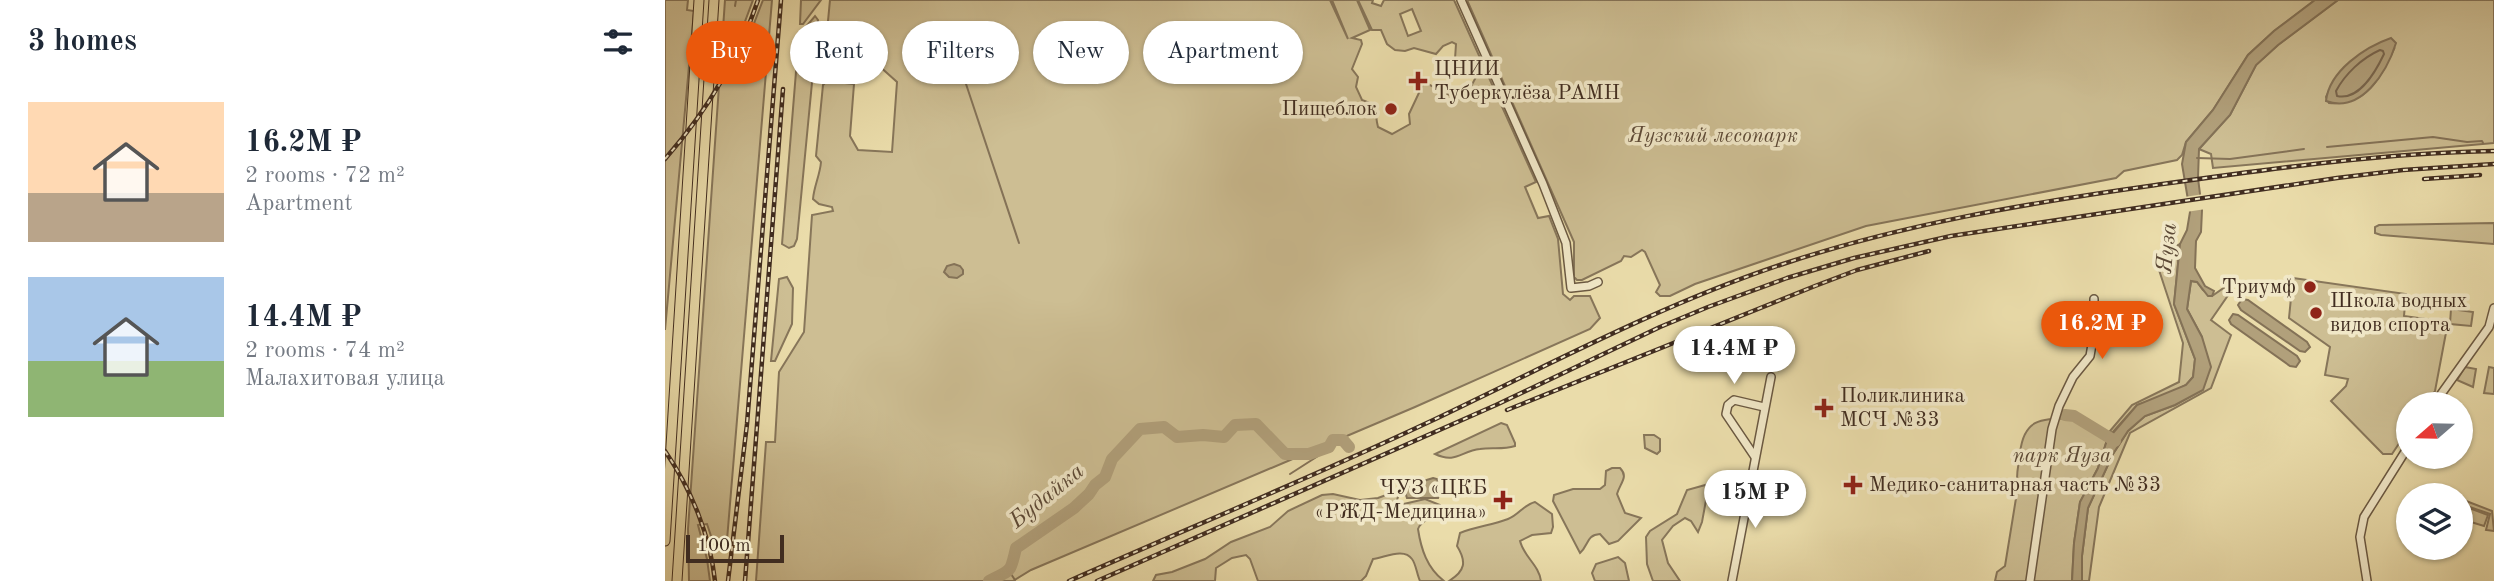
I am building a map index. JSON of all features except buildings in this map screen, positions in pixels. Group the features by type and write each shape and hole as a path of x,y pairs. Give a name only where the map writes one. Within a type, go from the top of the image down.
{"main road":[{"path":"665,541 699,0"},
{"path":"677,581 714,0"}],"street":[{"path":"1461,0 1543,184 1566,243 1571,288 1598,282"},
{"path":"2030,581 2052,429 2057,410 2073,377 2090,356 2094,333 2094,299"},
{"path":"2442,392 2489,327 2494,308"},
{"path":"1732,581 1771,377"},
{"path":"1755,457 1726,414 1728,405 1734,401 1764,407"},
{"path":"2367,581 2360,537 2364,517 2396,466"}],"green space":[{"path":"665,0 688,0 687,10 694,11 693,21 686,21 687,84 665,330"},
{"path":"725,0 753,0 745,21 724,21"},
{"path":"763,0 772,0 770,21 755,21"},
{"path":"801,0 821,0 805,21 800,21"},
{"path":"830,0 1330,0 1348,39 1332,0 1357,0 1370,30 1352,38 1361,40 1362,44 1352,69 1358,77 1356,87 1362,100 1373,107 1378,127 1392,134 1410,124 1409,114 1424,82 1458,99 1467,94 1476,77 1459,69 1455,59 1456,44 1452,42 1443,46 1436,54 1414,48 1395,50 1387,44 1381,30 1372,30 1358,0 1373,0 1372,3 1381,6 1384,0 1454,0 1536,182 1525,187 1538,218 1549,216 1558,239 1563,294 1570,300 1574,296 1590,296 1600,318 1590,329 1415,407 1031,570 1013,581 756,581 766,442 775,442 779,372 804,332 812,215 833,211 832,207 819,204 813,199 821,162 816,156 823,85 854,84 850,136 858,150 892,152 897,82 888,74 888,21 828,21","holes":["1412,9 1421,31 1408,36 1400,14"]},
{"name":"Яузский лесопарк","path":"1467,0 2315,0 2248,55 2213,110 2186,142 2182,155 2177,160 2124,171 2116,178 1866,226 1695,284 1670,296 1660,296 1656,292 1660,285 1642,250 1631,257 1624,256 1621,261 1582,280 1574,277 1574,242"},
{"path":"2338,0 2494,0 2494,143 2213,168 2211,154 2199,149 2230,115 2256,65","holes":["2394,49 2377,80 2362,95 2342,103 2329,103 2326,97 2346,67 2360,58"]},
{"path":"719,84 765,84 727,540 720,547 714,545 707,524 698,525 710,581 689,581 688,529"},
{"path":"795,84 812,84 797,239 794,246 789,248 782,244"},
{"path":"2494,223 2494,244 2375,233 2375,227 2379,225"},
{"path":"2180,244 2174,304 2195,359 2193,377 2186,385 2167,395 2137,405 2112,433 2110,431 2132,405 2179,382 2183,343 2159,270"},
{"path":"787,277 793,288 792,324 775,361 771,361 779,279"},
{"path":"2293,278 2406,294 2404,316 2448,322 2435,391 2396,392 2396,448 2392,454 2383,454 2331,401 2346,386 2348,379 2325,375 2330,347 2289,318"},
{"path":"2191,281 2197,282 2212,296 2225,287 2231,291 2211,320 2231,335 2211,388 2130,433 2099,507 2089,581 2082,581 2088,508 2113,454 2128,431 2145,416 2175,405 2203,389 2202,337 2187,309"},
{"path":"2451,309 2473,312 2471,326 2450,324"},
{"path":"2465,367 2476,369 2473,387 2457,380"},
{"path":"2489,367 2494,368 2494,394 2484,393"},
{"name":"парк Яуза","path":"2073,418 2107,440 2098,468 2080,502 2072,581 1995,581 1997,572 2005,566 2018,486 2020,453 2026,432 2037,422"},
{"path":"1501,423 1507,425 1515,446 1484,448 1448,458 1435,454"},
{"path":"1644,435 1654,435 1660,439 1660,451 1657,454 1645,448"},
{"path":"1620,468 1624,474 1617,494 1625,513 1641,518 1618,541 1609,544 1600,534 1595,535 1580,553 1553,501 1554,495 1573,489 1600,489 1605,485 1606,471"},
{"path":"1709,484 1698,532 1691,521 1685,518 1673,526 1662,540 1668,563 1680,581 1653,581 1647,564 1646,537 1650,531 1677,514 1687,490"},
{"path":"1397,491 1399,494 1395,506 1425,499 1440,505 1438,512 1418,529 1426,558 1444,581 1420,581 1412,559 1399,553 1373,559 1361,581 1258,581 1246,555 1232,558 1216,568 1215,581 1153,581 1156,575 1172,572 1205,559 1231,542 1270,527 1288,511 1322,495 1333,494 1360,500 1378,498"},
{"path":"1535,502 1552,514 1551,533 1532,535 1520,541 1541,581 1449,581 1463,566 1457,546 1460,533 1508,519"},
{"path":"2473,504 2492,511 2494,531 2486,530 2490,514 2473,508"},
{"path":"2473,509 2488,515 2484,526 2473,523"},
{"path":"1618,557 1625,563 1629,581 1595,581 1592,573 1596,564"}],"water":[{"path":"2315,0 2338,0 2256,65 2230,115 2199,149 2198,178 2202,210 2201,232 2196,241 2195,268 2205,286 2214,291 2212,296 2208,296 2197,282 2191,281 2187,309 2202,337 2211,367 2203,390 2175,405 2145,416 2128,431 2113,454 2088,508 2082,581 2072,581 2080,502 2098,468 2107,440 2137,405 2186,385 2193,377 2195,359 2174,304 2180,244 2187,230 2190,212 2182,164 2186,142 2213,110 2248,55"},
{"path":"2391,38 2396,43 2392,54 2371,88 2350,101 2326,101 2341,70 2370,47"},
{"path":"954,264 963,270 963,274 957,278 949,277 944,272 947,266"},
{"path":"2242,299 2248,300 2307,342 2310,347 2305,352 2300,351 2241,310 2238,305"},
{"path":"2233,314 2297,356 2300,361 2296,367 2290,366 2231,324 2229,320"},
{"path":"1437,479 1441,489 1438,498 1407,498 1404,489 1407,486"}],"pier":[{"path":"2204,194 2206,209 2186,212 2184,197"}],"waterway":[{"path":"735,6 736,0"},
{"path":"966,84 1019,243"},
{"path":"2327,147 2433,137 2483,143"},
{"path":"2197,158 2230,159 2304,149"},
{"name":"Будайка","path":"2065,415 2074,416 2115,441"},
{"name":"Будайка","path":"989,581 1009,570 1016,548 1074,508 1089,494 1105,477 1112,459 1140,429 1164,427 1177,437 1224,437 1235,425 1256,424 1285,454 1309,454 1329,447 1333,440 1343,440 1349,447"},
{"path":"1290,474 1343,440"},
{"path":"1009,571 1015,580"}],"railway":[{"path":"665,159 720,84 741,43 758,0"},
{"path":"728,581 747,424 781,0"},
{"path":"745,581 783,89"},
{"path":"1069,581 1384,443 1646,318 1735,281 1826,251 1966,216 2108,192 2325,163 2494,151"},
{"path":"1097,581 1496,405 1660,327 1787,278 1854,258 1951,236 2337,178 2403,170 2494,164"},
{"path":"2424,179 2480,175"},
{"path":"1507,410 1857,270 1929,251"},
{"path":"665,451 698,513 709,547 715,581"}],"place":[{"name":"ЦНИИ Туберкулёза РАМН","path":"1418,81"},
{"name":"Пищеблок","path":"1391,109"},
{"name":"Триумф","path":"2310,287"},
{"name":"Школа водных видов спорта","path":"2316,313"},
{"name":"Поликлиника МСЧ №33","path":"1824,408"},
{"name":"Медико-санитарная часть №33","path":"1853,485"},
{"name":"ЧУЗ «ЦКБ «РЖД-Медицина»","path":"1503,500"}],"water label":[{"name":"Яуза","path":"2167,248"}]}
